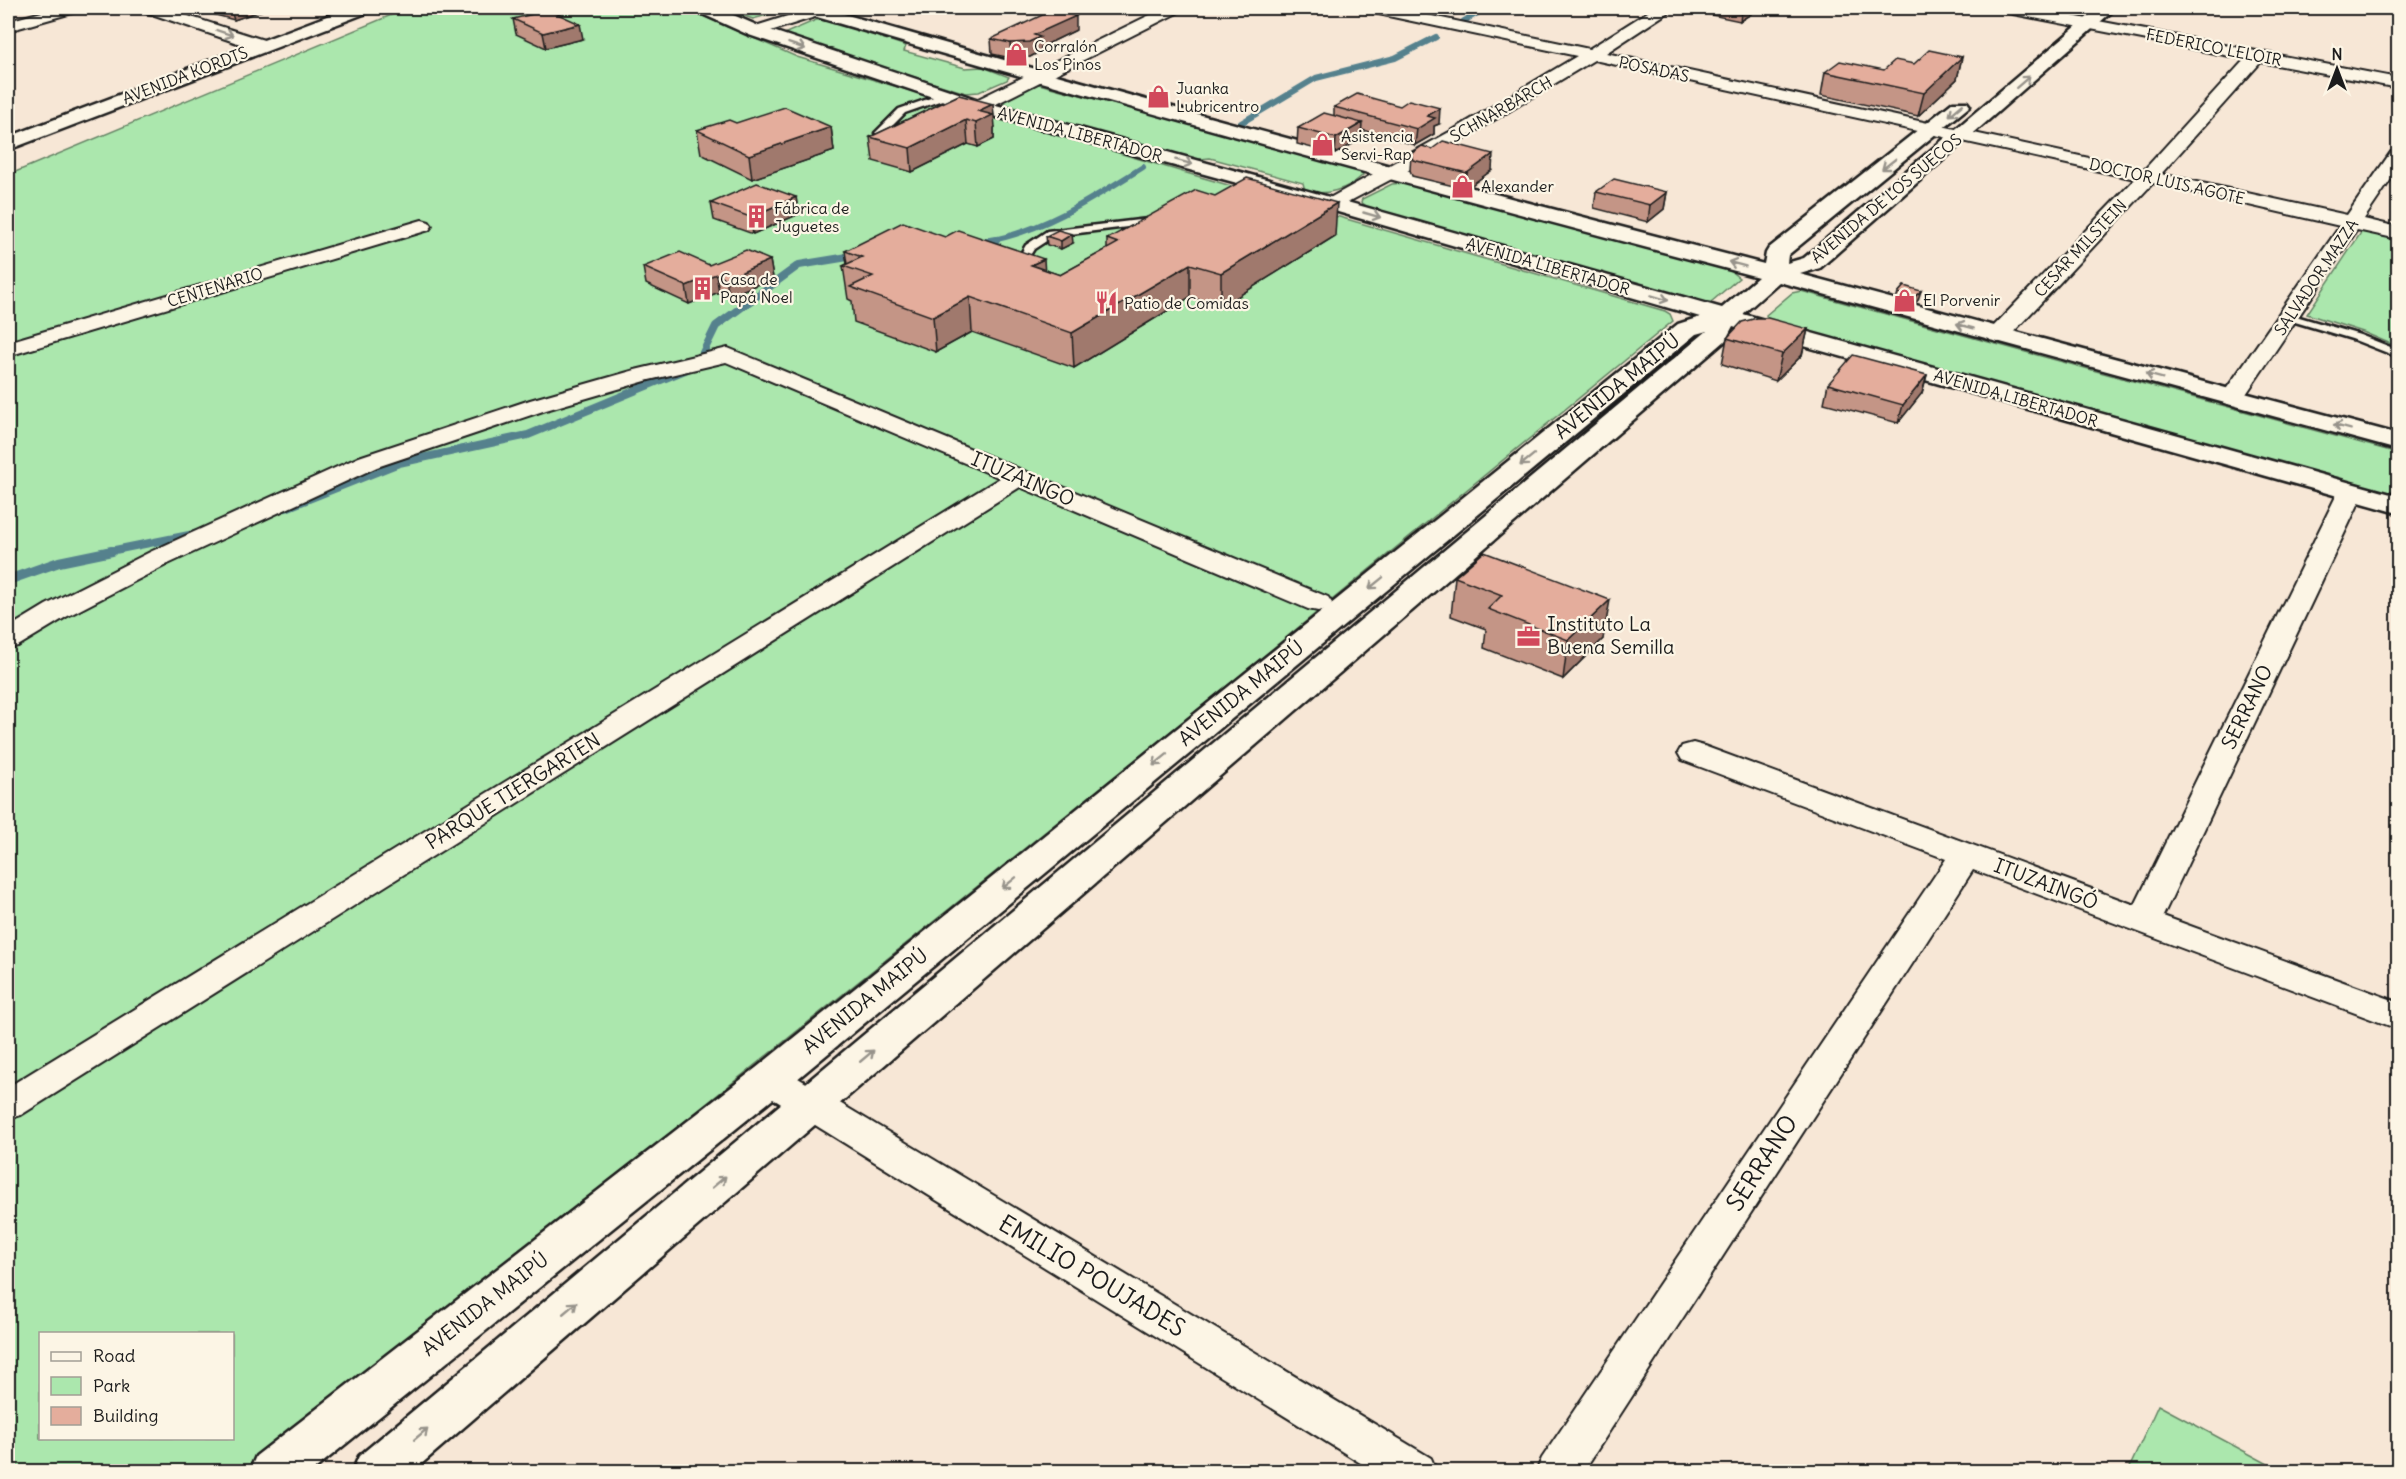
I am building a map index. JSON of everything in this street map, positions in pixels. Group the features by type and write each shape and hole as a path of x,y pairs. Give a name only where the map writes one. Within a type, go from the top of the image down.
{"main road":[{"name":"AVENIDA KORDTS","path":"8,144 261,45 363,8"},
{"name":"AVENIDA LIBERTADOR","path":"704,8 755,32 978,106 1250,185 1333,204 1726,317 2398,505"},
{"name":"AVENIDA DE LOS SUECOS","path":"1978,91 1935,128 1777,253 1775,274 1812,263 2108,8"},
{"path":"817,9 1036,76 1389,174 1775,274 2398,442"},
{"path":"2048,32 2071,13"},
{"path":"1726,317 1775,274"},
{"name":"AVENIDA MAIPÚ","path":"273,1472 770,1079 1687,329 1726,317"},
{"name":"AVENIDA MAIPÚ","path":"376,1472 1716,336 1726,317"}],"street":[{"path":"8,26 73,8"},
{"path":"149,8 261,45"},
{"path":"978,106 1175,8"},
{"name":"POSADAS","path":"1374,8 1935,128"},
{"name":"SCHNARBARCH","path":"1333,204 1389,174 1592,55 1664,8"},
{"name":"FEDERICO LELOIR","path":"2008,8 2071,13 2091,23 2398,83"},
{"path":"755,32 817,9"},
{"name":"CESAR MILSTEIN","path":"1998,334 2148,177 2258,55"},
{"name":"DOCTOR LUIS AGOTE","path":"1935,128 2398,233"},
{"name":"SALVADOR MAZZA","path":"2232,398 2398,156"},
{"name":"CENTENARIO","path":"8,349 422,226"},
{"name":"ITUZAINGO","path":"8,640 56,611 159,558 368,462 538,405 643,375 728,355 1318,603"},
{"name":"PARQUE TIERGARTEN","path":"8,1105 1019,477"},
{"name":"SERRANO","path":"2144,921 2351,492"},
{"name":"ITUZAINGÓ","path":"1693,753 2398,1016"},
{"name":"SERRANO","path":"1558,1472 1966,855"},
{"name":"EMILIO POUJADES","path":"770,1079 1415,1472"}],"lane":[{"path":"880,133 902,111 945,96"},
{"path":"1035,276 1022,260 1030,247 1052,233 1164,220"},
{"path":"2289,317 2356,337 2398,354"}],"green space":[{"path":"408,8 684,8 797,57 1670,314 1673,321 1227,686 249,1471 8,1472 8,175"},
{"path":"721,8 793,8 753,19"},
{"path":"826,19 906,46 904,51 965,68 983,67 1009,77 979,92 966,93 785,37 786,33 816,20"},
{"path":"1039,84 1360,170 1363,175 1350,185 1336,191 1321,193 1305,191 1303,183 1210,158 1191,160 1007,105 1001,101 1029,86"},
{"path":"1405,183 1729,270 1739,278 1711,302 1690,301 1369,208 1361,202 1362,199 1392,184"},
{"path":"2362,231 2398,239 2398,347 2363,332 2307,314"},
{"path":"1801,291 2398,453 2398,498 1772,324 1767,320 1766,315 1792,293"},
{"path":"2158,1405 2281,1471 2128,1471"}],"building":[{"path":"1710,8 1751,8 1741,14"},
{"path":"549,10 580,24 543,33 513,19"},
{"path":"1053,10 1076,16 1034,35 1040,37 1029,42 1010,43 991,39"},
{"path":"1929,50 1962,57 1924,93 1825,72 1840,61 1884,70 1895,60 1914,64"},
{"path":"1357,94 1400,106 1409,100 1440,108 1427,116 1435,118 1417,129 1334,107"},
{"path":"959,95 993,104 978,111 993,115 976,123 966,120 910,148 870,137"},
{"path":"785,107 831,127 749,155 697,130 729,120 736,123"},
{"path":"1324,113 1362,123 1336,138 1298,128"},
{"path":"1443,141 1493,154 1467,173 1413,160 1411,154 1422,146 1432,149"},
{"path":"1247,178 1337,203 1221,273 1190,264 1072,333 970,297 933,317 850,287 873,276 843,266 862,257 845,251 903,222 945,237 958,230 1044,259 1031,265 1060,275 1118,243 1107,239 1196,190 1215,196"},
{"path":"1614,179 1667,192 1650,205 1596,192"},
{"path":"757,183 796,197 750,217 711,203"},
{"path":"1058,230 1072,234 1061,241 1046,236"},
{"path":"746,250 770,260 726,279 716,274 686,286 643,267 680,252 709,265"},
{"path":"1904,286 1921,291 1914,297 1898,293"},
{"path":"1768,318 1808,329 1782,354 1727,338 1742,322"},
{"path":"1853,355 1927,375 1903,405 1828,384"},
{"path":"1484,552 1610,600 1568,640 1488,609 1502,595 1455,577"}],"waterway":[{"path":"1464,21 1486,8"},
{"path":"1241,123 1316,78 1395,58 1436,37"},
{"path":"988,241 1029,229 1068,212 1143,167"},
{"path":"977,243 996,240"},
{"path":"286,508 399,463 528,435 697,365 716,326 799,265 860,255"},
{"path":"105,552 199,533"},
{"path":"8,580 59,562 112,551"}],"place":[{"name":"Corralón Los Pinos","path":"1016,55"},
{"name":"Juanka Lubricentro","path":"1158,97"},
{"name":"Asistencia Servi-Rap","path":"1323,145"},
{"name":"Alexander","path":"1463,186"},
{"name":"Fábrica de Juguetes","path":"756,217"},
{"name":"Casa de Papá Noel","path":"702,288"},
{"name":"El Porvenir","path":"1905,300"},
{"name":"Patio de Comidas","path":"1106,303"},
{"name":"Instituto La Buena Semilla","path":"1529,636"}]}
